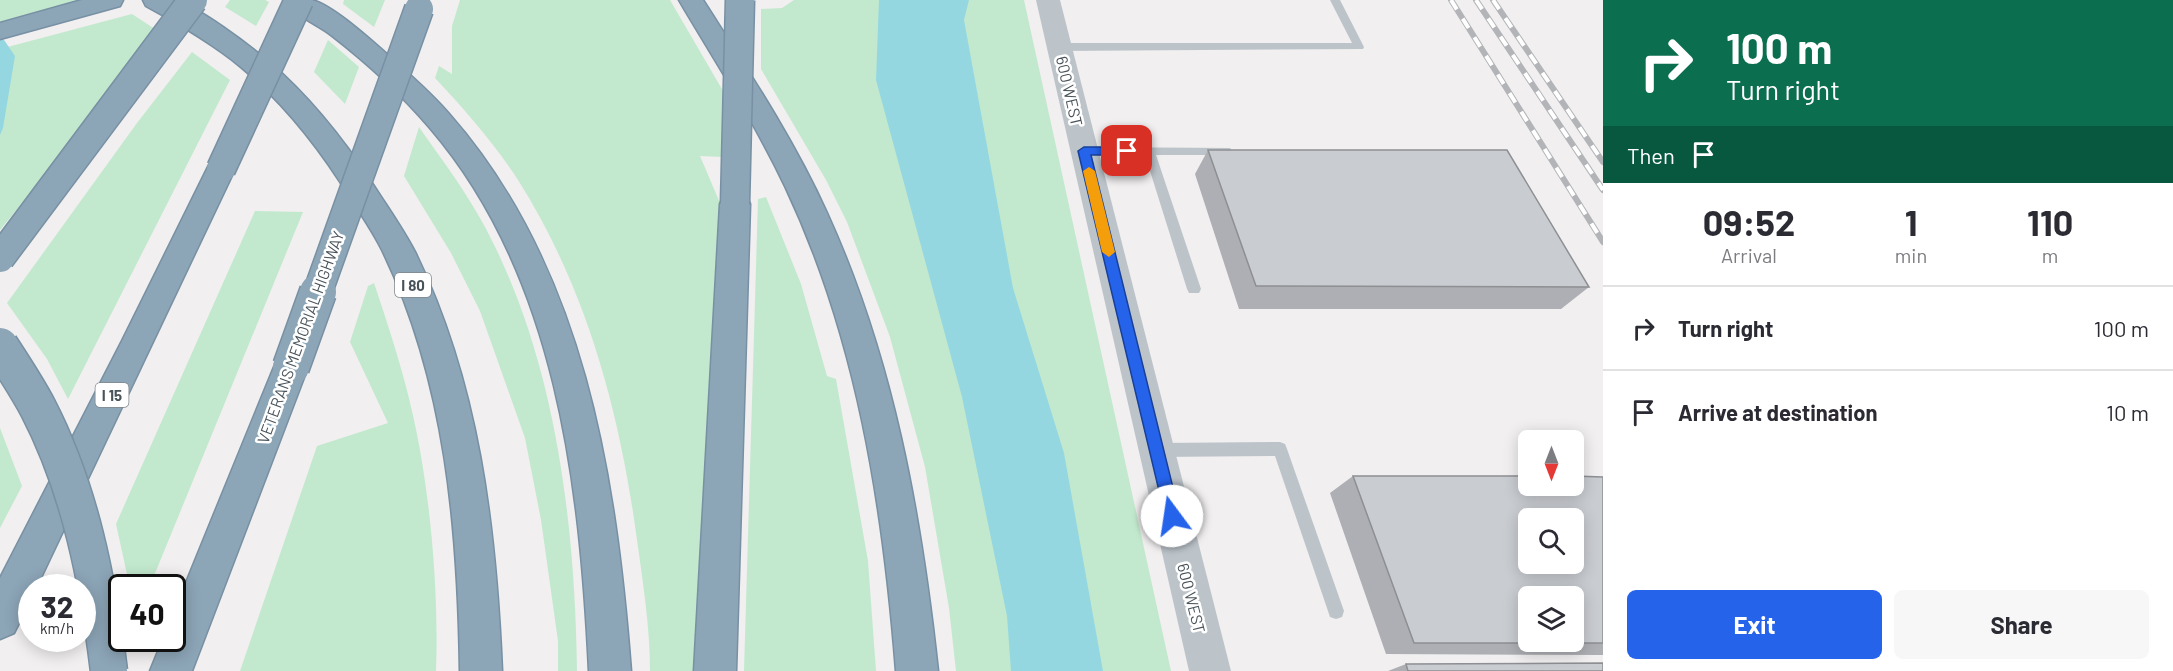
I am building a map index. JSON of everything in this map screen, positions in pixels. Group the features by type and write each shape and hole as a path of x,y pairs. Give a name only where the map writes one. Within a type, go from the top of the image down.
{"highway":[{"path":"0,30 111,0"},
{"name":"I 80","path":"155,0 240,52 300,106 327,137 345,163 399,253 429,325 453,409 470,510 479,596 481,671"},
{"path":"0,258 193,0"},
{"path":"298,0 368,50 440,121 461,148 500,208 534,276 562,354 586,446 602,552 610,671"},
{"name":"I 15","path":"0,620 140,340 298,0"},
{"path":"691,0 797,180 843,289 869,375 890,467 910,593 917,671"},
{"path":"715,671 735,204 740,0"},
{"name":"VETERANS MEMORIAL HIGHWAY","path":"171,671 291,367 421,5"},
{"path":"0,345 38,409 56,450 71,494 98,594 109,671"},
{"path":"479,596 498,671"}],"street":[{"name":"600 WEST","path":"1048,0 1210,671"}],"lane":[{"path":"1059,47 1359,47 1335,0"},
{"path":"1084,151 1233,152"},
{"path":"1149,151 1194,289"},
{"path":"1156,450 1280,449 1336,611"}],"green space":[{"path":"0,0 88,0 0,22"},
{"path":"230,0 269,2 256,26 225,7"},
{"path":"344,0 385,0 374,27 343,4"},
{"path":"460,0 670,0 726,96 723,157 700,156 720,203 693,671 650,671 644,589 621,446 597,353 563,264 542,222 509,166 479,127 435,78 439,66 452,74 452,26"},
{"path":"794,0 1024,0 1171,671 956,671 949,608 925,467 890,337 847,222 826,180 761,69 761,9 782,8"},
{"path":"132,14 161,33 0,230 0,49"},
{"path":"328,40 359,67 345,104 314,72"},
{"path":"192,52 230,80 68,399 47,359 7,303 137,123"},
{"path":"419,127 480,218 506,270 527,324 556,438 565,497 572,555 577,671 558,671 558,641 541,520 525,438 480,311 451,253 404,176"},
{"path":"766,197 801,284 827,376 836,379 868,561 876,671 744,671 758,199"},
{"path":"255,211 303,212 155,574 127,574 116,524"},
{"path":"374,283 404,378 424,473 432,540 436,607 436,671 240,671 317,446 388,423 350,342 368,286"},
{"path":"0,428 22,486 0,528"}],"water":[{"path":"879,0 969,0 964,20 1013,288 1064,453 1103,671 1011,671 1007,616 962,397 876,80"},
{"path":"0,34 15,56 0,135"}],"building":[{"path":"1208,150 1507,150 1589,287 1256,286"},
{"path":"1353,476 1518,476 1518,496 1584,496 1584,476 1603,477 1603,643 1584,643 1584,586 1518,586 1518,643 1414,643"},
{"path":"1603,663 1603,671 1408,671 1406,664"}],"railway":[{"path":"1451,0 1603,242"},
{"path":"1476,0 1603,190"},
{"path":"1493,0 1603,162"}],"slow traffic":[{"path":"1089,171 1109,252"}],"route":[{"path":"1127,151 1084,151 1172,516"}]}
